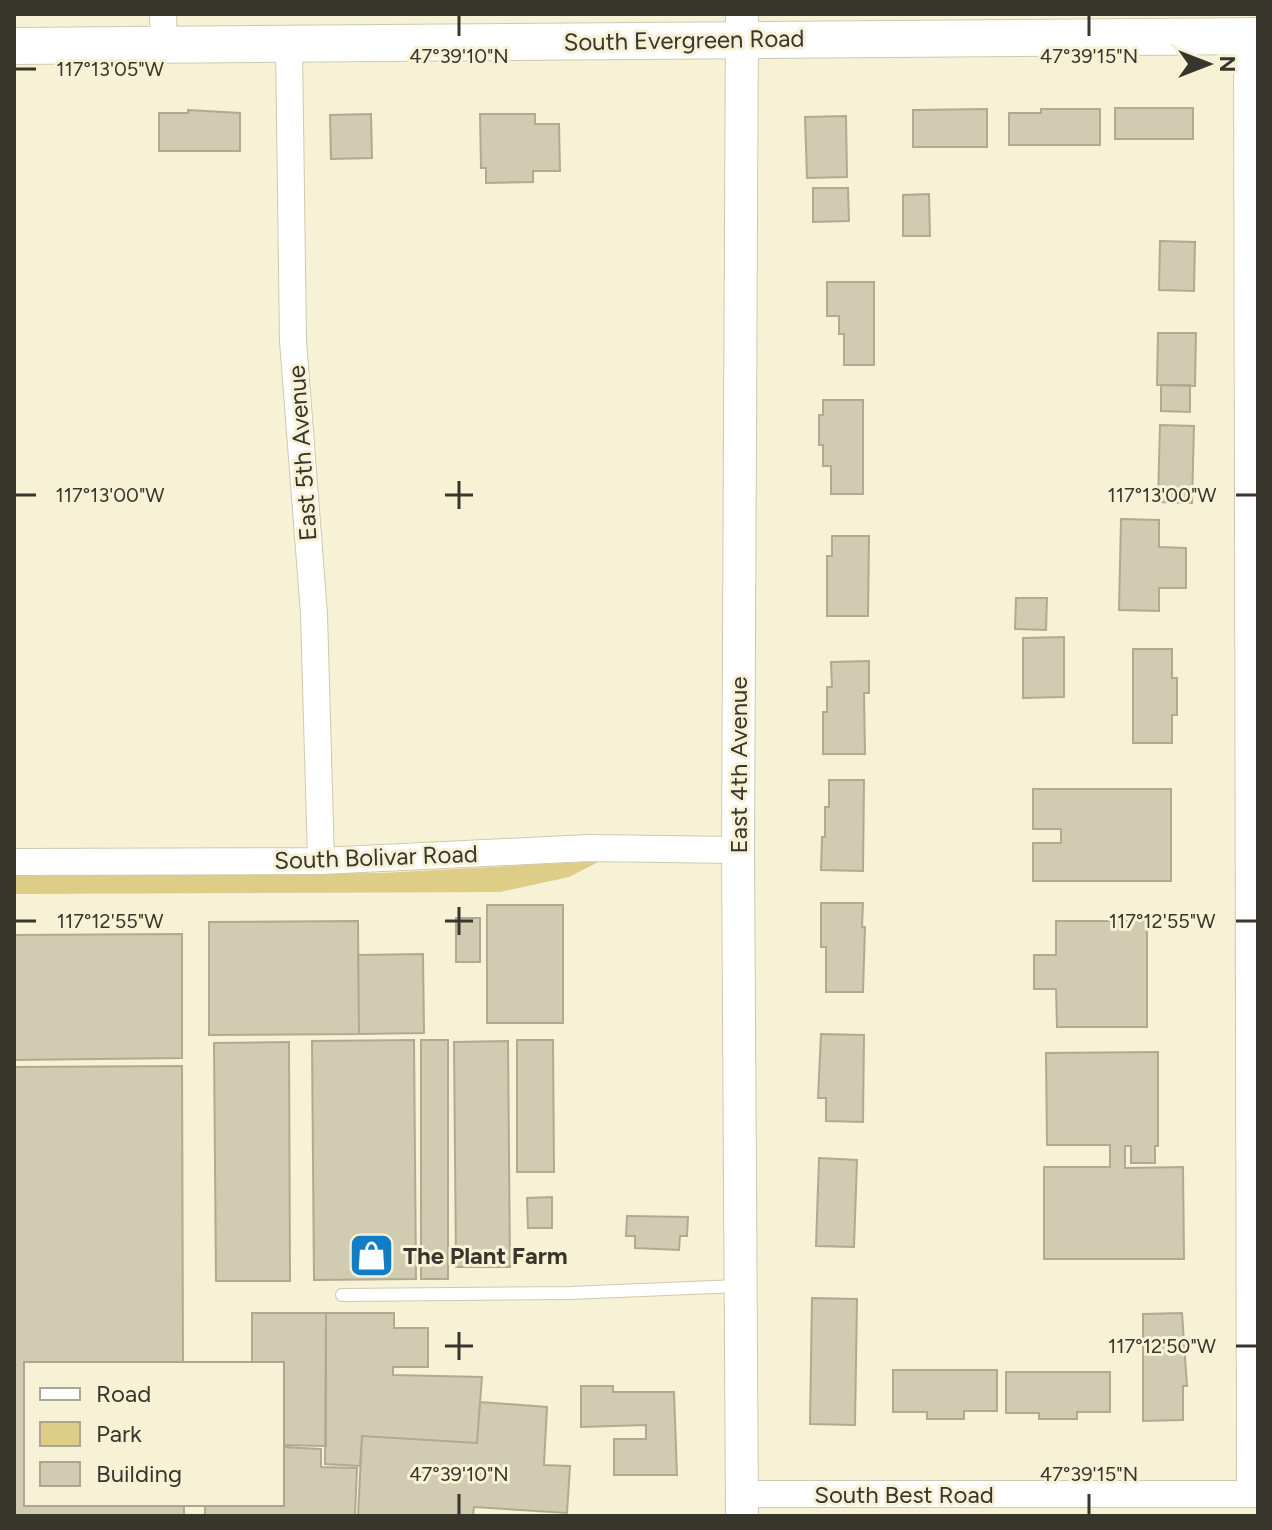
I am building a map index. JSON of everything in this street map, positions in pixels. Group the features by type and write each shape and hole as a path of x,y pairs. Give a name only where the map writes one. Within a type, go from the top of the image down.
{"main road":[{"name":"South Evergreen Road","path":"14,46 164,30 289,46 742,26 1252,36"}],"street":[{"name":"East 4th Avenue","path":"742,26 738,850 742,1505"},
{"path":"1252,36 1254,1494"},
{"name":"East 5th Avenue","path":"289,46 293,341 314,614 321,861"},
{"name":"South Bolivar Road","path":"14,862 321,861 588,848 738,850"},
{"name":"South Best Road","path":"742,1505 1254,1494"}],"lane":[{"path":"342,1295 570,1293 741,1286"}],"green space":[{"path":"600,861 569,877 500,892 14,894 14,875 381,873"}],"building":[{"path":"1115,108 1193,108 1193,139 1115,139"},
{"path":"987,109 987,147 913,147 913,110"},
{"path":"1041,109 1100,109 1100,145 1009,145 1009,113 1041,113"},
{"path":"188,110 240,113 240,151 159,151 159,113 188,113"},
{"path":"371,114 372,158 331,159 330,115"},
{"path":"480,114 535,114 535,124 559,124 560,171 533,171 533,182 486,183 486,168 481,168"},
{"path":"846,116 847,177 807,178 805,117"},
{"path":"813,188 848,188 849,221 813,222"},
{"path":"929,194 930,236 903,236 903,195"},
{"path":"1160,241 1195,242 1194,291 1159,290"},
{"path":"827,282 874,282 874,365 844,365 844,334 839,334 839,316 827,316"},
{"path":"1158,333 1196,333 1195,386 1157,385"},
{"path":"1161,385 1190,385 1190,412 1161,411"},
{"path":"823,400 863,400 863,494 831,494 831,466 823,466 823,445 819,445 819,415 823,415"},
{"path":"1160,425 1194,426 1192,503 1158,502"},
{"path":"1121,519 1159,520 1159,547 1186,548 1186,588 1159,588 1159,611 1119,610"},
{"path":"832,536 869,536 868,616 827,616 827,556 832,556"},
{"path":"1016,598 1047,598 1046,630 1015,629"},
{"path":"1064,637 1064,697 1023,698 1023,638"},
{"path":"1133,649 1172,649 1172,678 1177,678 1177,715 1172,715 1172,743 1133,743"},
{"path":"869,661 869,693 864,693 865,754 823,754 823,712 827,712 827,687 832,687 831,662"},
{"path":"829,780 864,780 863,871 821,870"},
{"path":"1033,789 1171,789 1171,881 1033,881 1033,843 1061,843 1061,829 1033,829"},
{"path":"821,903 863,903 863,992 826,992 826,947 821,947"},
{"path":"487,905 563,905 563,1023 487,1023"},
{"path":"456,918 480,918 480,962 456,962"},
{"path":"358,921 359,1034 209,1035 209,922"},
{"path":"1056,921 1147,921 1147,1027 1057,1027 1056,989 1034,989 1034,955 1056,955"},
{"path":"182,934 182,1058 14,1060 14,935"},
{"path":"423,954 424,1033 359,1034 358,955"},
{"path":"821,1034 864,1035 863,1122 826,1121 826,1098 818,1098"},
{"path":"414,1040 416,1279 314,1280 312,1041"},
{"path":"421,1040 448,1040 448,1279 421,1279"},
{"path":"517,1040 553,1040 554,1172 517,1172"},
{"path":"508,1041 510,1267 456,1267 454,1042"},
{"path":"289,1042 290,1281 216,1281 214,1043"},
{"path":"1158,1052 1158,1146 1155,1146 1155,1163 1131,1163 1131,1146 1125,1146 1125,1168 1183,1167 1184,1259 1044,1259 1044,1167 1110,1167 1110,1145 1047,1145 1046,1053"},
{"path":"182,1066 183,1362 24,1362 24,1506 184,1506 184,1516 14,1516 14,1067"},
{"path":"819,1158 857,1160 854,1247 816,1246"},
{"path":"552,1197 552,1228 528,1228 527,1198"},
{"path":"627,1216 688,1217 687,1236 680,1236 679,1250 635,1248 635,1236 626,1236"},
{"path":"812,1298 857,1299 855,1425 810,1424"},
{"path":"252,1313 326,1313 326,1446 284,1445 284,1362 252,1362"},
{"path":"326,1313 394,1313 394,1328 428,1328 428,1367 393,1367 393,1375 482,1377 477,1443 362,1436 360,1466 325,1464"},
{"path":"1182,1313 1187,1386 1183,1386 1183,1420 1143,1421 1143,1314"},
{"path":"893,1370 997,1370 997,1411 964,1411 964,1419 927,1419 927,1412 893,1412"},
{"path":"1006,1372 1110,1372 1110,1412 1077,1412 1077,1419 1039,1419 1039,1413 1006,1413"},
{"path":"581,1386 613,1386 613,1392 674,1392 677,1475 614,1475 614,1439 646,1439 646,1425 581,1427"},
{"path":"480,1402 547,1407 544,1465 570,1466 567,1513 474,1507 473,1516 358,1516 362,1436 477,1443"},
{"path":"284,1447 321,1449 321,1467 357,1468 355,1516 205,1516 205,1506 284,1506"}],"place":[{"name":"The Plant Farm","path":"372,1255"}]}
